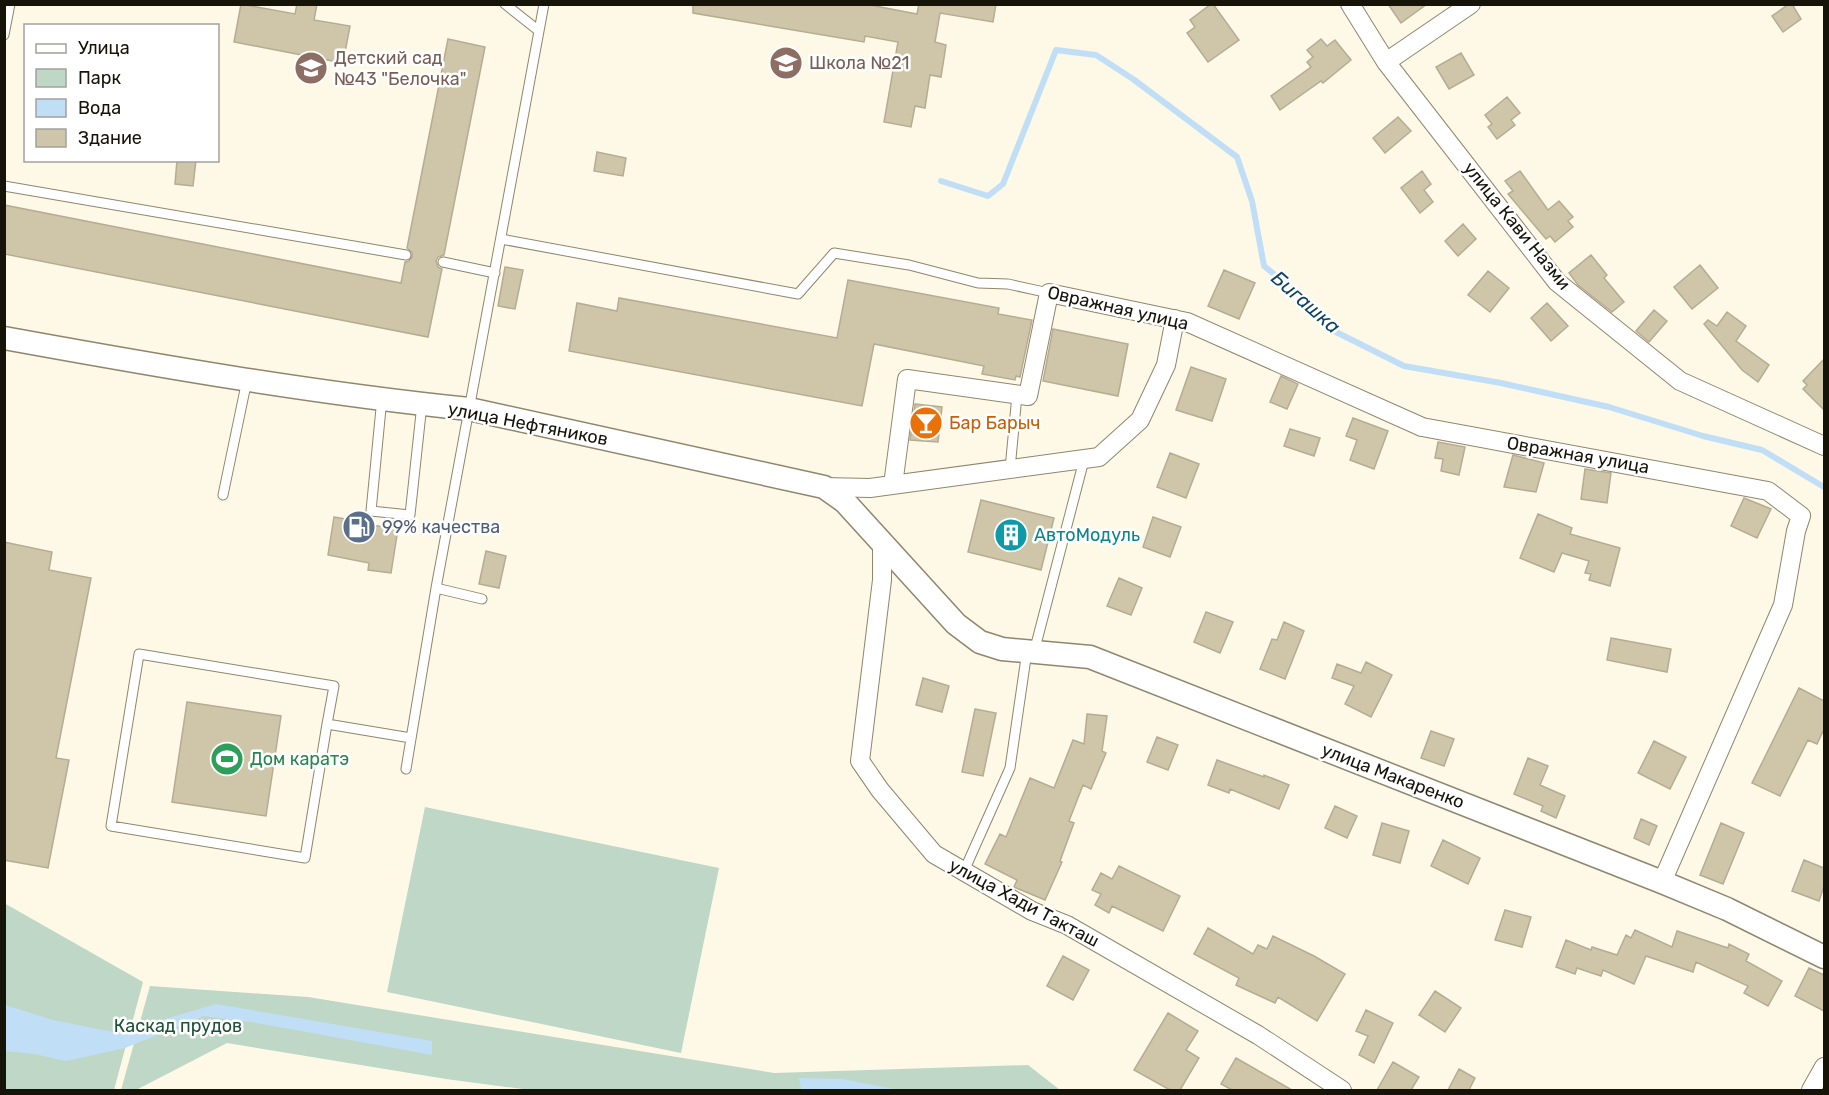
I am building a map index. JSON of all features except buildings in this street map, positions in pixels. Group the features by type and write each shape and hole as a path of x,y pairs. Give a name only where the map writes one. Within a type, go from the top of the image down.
{"street":[{"name":"улица Кави Назми","path":"1350,4 1386,62 1557,282 1680,381 1824,446"},
{"path":"1386,62 1471,4"},
{"path":"893,485 907,379 1028,396 1049,293"},
{"name":"Овражная улица","path":"1049,293 1187,321 1422,427 1768,491 1801,516 1796,531 1783,605 1662,882"},
{"path":"824,487 870,488 1099,457 1140,420 1166,365 1175,319"},
{"name":"улица Нефтяников","path":"4,338 134,362 469,409 824,487 845,502 956,624"},
{"name":"улица Хади Такташ","path":"882,543 882,580 860,761 880,790 934,854 1032,911 1067,925 1258,1035 1342,1090"},
{"name":"улица Макаренко","path":"956,624 980,642 1002,649 1090,657 1662,882 1727,909 1824,957"},
{"path":"1811,1090 1824,1067"}],"lane":[{"path":"4,35 10,4"},
{"path":"505,4 539,31"},
{"path":"406,770 436,588 544,4"},
{"path":"4,186 406,255"},
{"name":"Овражная улица","path":"501,240 798,294 834,254 909,265 978,283 1008,284 1049,293"},
{"path":"443,262 495,273"},
{"path":"223,495 247,379"},
{"path":"1010,470 1017,395"},
{"path":"382,398 371,511 410,515 422,404"},
{"path":"964,871 1010,768 1030,651 1083,460"},
{"path":"436,588 482,599"},
{"path":"139,654 334,686 327,724 306,858 111,825 139,654"},
{"path":"327,724 411,738"}],"green space":[{"path":"425,807 719,868 681,1053 387,992"},
{"name":"Каскад прудов","path":"4,903 143,982 114,1090 5,1090"},
{"name":"Каскад прудов","path":"150,986 308,997 774,1073 1028,1065 1060,1090 530,1090 446,1079 227,1043 136,1090 121,1090"}],"water":[{"path":"216,1004 432,1041 432,1055 257,1023 204,1016 125,1048 66,1061 35,1054 5,1051 5,1005 53,1020 118,1033"},
{"path":"799,1078 842,1079 899,1090 801,1089"}],"waterway":[{"name":"Бигашка","path":"941,181 988,196 1003,184 1056,50 1096,55 1133,79 1237,157 1252,201 1264,266 1313,305 1336,332 1404,366 1501,383 1609,407 1703,436 1762,450 1824,487"}],"place":[{"name":"Школа №21","path":"786,63"},
{"name":"Детский сад №43 \"Белочка\"","path":"311,68"},
{"name":"Бар Барыч","path":"926,423"},
{"name":"99% качества","path":"359,527"},
{"name":"АвтоМодуль","path":"1011,535"},
{"name":"Дом каратэ","path":"227,759"}]}
